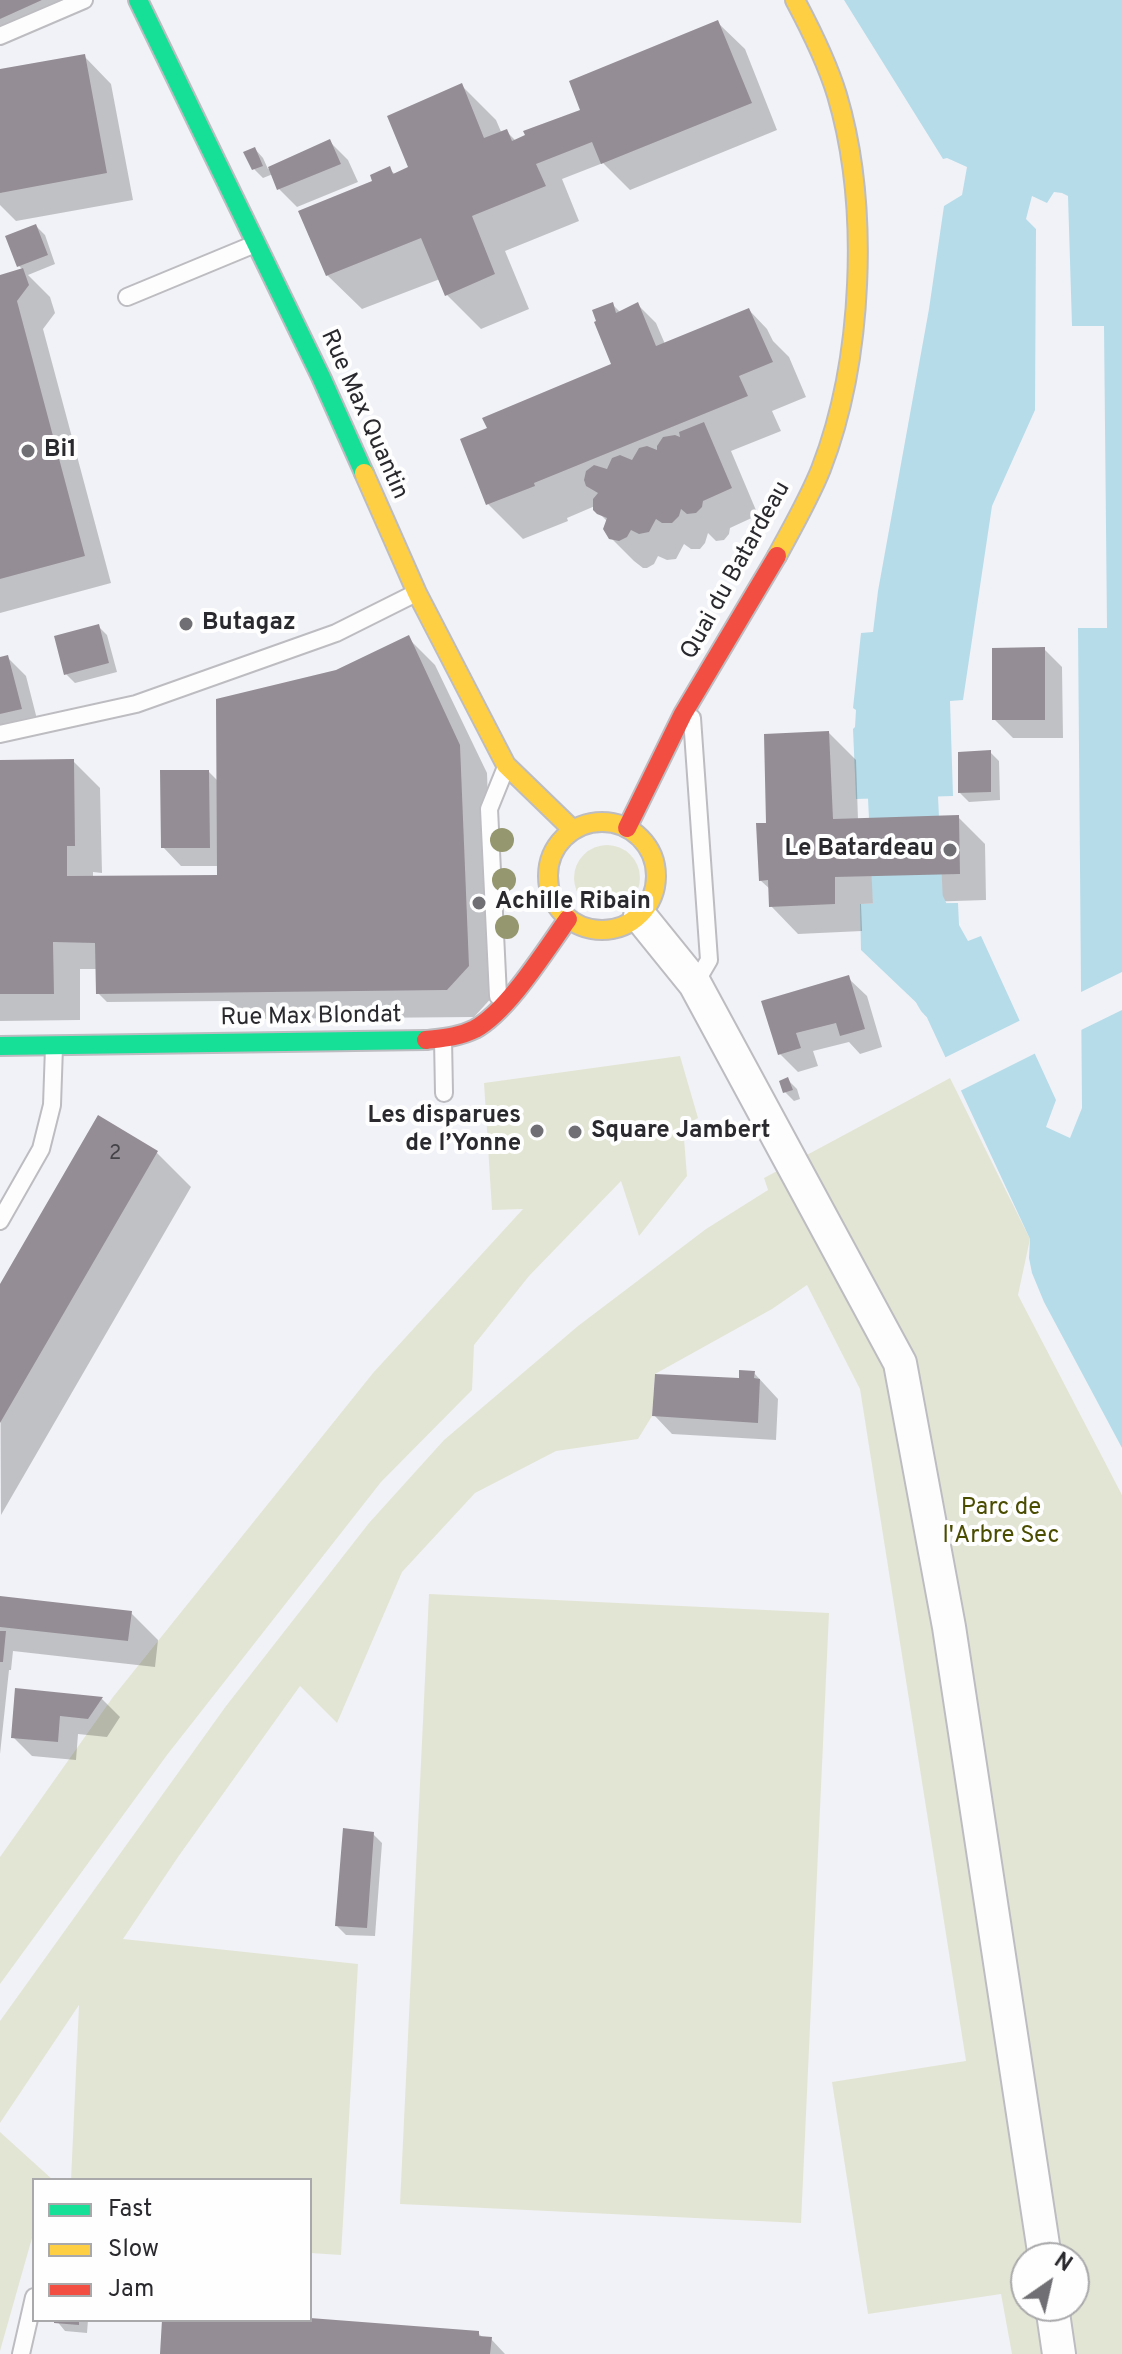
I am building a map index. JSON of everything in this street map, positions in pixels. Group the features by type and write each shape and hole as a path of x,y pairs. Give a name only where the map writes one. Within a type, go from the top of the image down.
{"street":[{"name":"Rue Max Quantin","path":"138,0 321,377 417,593 506,765 573,830"},
{"name":"Quai du Batardeau","path":"627,828 660,756 691,699 787,540 822,466 842,397 854,322 857,241 853,164 837,96 815,39 795,0"},
{"path":"609,822 627,828 641,838 651,852 656,869 656,886 650,902 640,916 612,930 596,930 568,919 549,890 548,873 552,856 560,842 573,830 590,823 609,822"},
{"path":"640,916 695,984 900,1363 949,1627 1043,2242"},
{"name":"Rue Max Blondat","path":"0,1046 427,1040 454,1037 481,1027 499,1012 568,919"},
{"path":"1054,2322 1059,2354"}],"lane":[{"path":"0,36 84,0"},
{"path":"127,297 256,244"},
{"path":"0,734 136,704 336,633 417,593"},
{"path":"691,699 709,960 695,984"},
{"path":"499,1012 489,809 506,765"},
{"path":"443,1038 444,1093"},
{"path":"0,1221 41,1149 52,1105 54,1045"},
{"path":"21,2354 32,2306"}],"green space":[{"path":"601,845 613,845 625,850 635,860 640,878 638,891 625,906 613,911 601,911 589,906 579,896 574,884 574,872 579,860 589,850"},
{"path":"680,1056 698,1118 683,1126 687,1176 639,1236 621,1181 529,1276 474,1345 472,1390 381,1482 167,1755 0,1984 0,1857 113,1697 373,1373 523,1209 492,1210 484,1083"},
{"name":"Parc de l'Arbre Sec","path":"950,1078 1030,1239 1018,1295 1122,1495 1122,2354 1012,2354 1001,2294 868,2314 832,2082 966,2061 860,1389 807,1285 772,1309 655,1374 652,1416 638,1439 556,1451 475,1493 402,1572 337,1723 300,1686 123,1939 358,1964 341,2255 312,2253 312,2178 71,2178 79,2005 0,2123 0,2021 226,1706 369,1523 444,1440 578,1326 706,1229 768,1190 764,1178"},
{"path":"429,1594 829,1613 801,2223 400,2204"},
{"path":"0,2132 51,2178 32,2178 32,2238 0,2351"}],"water":[{"path":"844,0 1122,0 1122,1448 1044,1302 1032,1273 1030,1239 923,1009 861,950 860,904 958,903 959,925 968,941 981,936 1056,1100 1046,1127 1070,1138 1082,1108 1078,628 1107,628 1104,326 1072,326 1068,196 1054,192 1047,203 1032,196 1026,219 1036,229 1035,410 992,506 963,700 950,701 953,796 856,799 853,729 856,710 853,708 861,633 873,632 944,206 962,195 967,167 943,159"}],"pier":[{"path":"1122,972 1122,1010 1077,1032 1077,994"},
{"path":"1023,1019 1038,1052 958,1092 942,1059"}],"building":[{"path":"0,0 42,0 0,19"},
{"path":"718,20 752,103 601,164 592,142 536,164 546,186 472,216 495,274 445,296 421,238 326,276 298,211 372,181 370,175 390,166 393,174 408,167 387,116 462,83 484,138 507,129 512,141 525,135 523,131 580,110 569,81"},
{"path":"85,54 107,173 0,193 0,69"},
{"path":"330,139 341,164 277,190 268,167"},
{"path":"255,147 263,166 252,170 243,152"},
{"path":"36,224 48,255 17,267 5,236"},
{"name":"Bi1","path":"23,268 29,285 17,301 85,556 0,579 0,275"},
{"path":"613,302 616,313 638,302 656,346 749,308 773,362 739,376 748,396 486,505 460,439 487,428 482,418 611,364 592,310"},
{"path":"704,422 732,488 703,501 696,513 687,514 681,509 672,523 662,523 656,519 649,532 639,534 631,530 627,537 619,541 609,539 603,529 607,518 593,510 593,499 598,493 586,486 586,471 594,465 607,469 612,458 620,455 632,460 639,448 647,446 657,450 663,437 680,437 679,432"},
{"path":"99,624 109,663 64,675 54,636"},
{"path":"409,635 460,745 469,966 447,990 96,994 95,943 53,942 54,994 0,994 0,760 74,759 75,846 67,846 67,876 217,875 216,699 336,670"},
{"path":"1045,647 1045,720 992,720 992,648"},
{"path":"8,655 22,709 0,714 0,657"},
{"path":"829,731 833,819 959,815 960,874 835,877 835,904 769,907 768,880 759,881 756,823 766,823 764,734"},
{"path":"991,750 991,792 958,793 958,752"},
{"path":"160,770 209,770 210,848 161,848"},
{"path":"849,975 865,1029 840,1036 836,1023 796,1033 801,1048 778,1055 761,1001"},
{"path":"788,1077 793,1090 783,1093 779,1081"},
{"path":"98,1115 158,1151 0,1423 0,1284"},
{"path":"739,1370 755,1371 754,1378 760,1379 758,1423 652,1416 655,1374 739,1378"},
{"path":"0,1596 132,1611 128,1641 0,1627"},
{"path":"0,1631 6,1631 3,1662 0,1662"},
{"path":"15,1688 103,1697 88,1719 60,1716 58,1742 11,1738"},
{"path":"343,1828 374,1832 367,1928 335,1926"},
{"path":"312,2318 479,2331 479,2336 492,2337 490,2354 160,2354 162,2322 312,2322"},
{"path":"79,2322 79,2325 54,2323"}],"waterway":[{"path":"911,700 903,797 908,904 949,990"}],"traffic: fast":[{"path":"138,0 321,377 364,473"},
{"path":"0,1046 426,1040"}],"traffic: slow":[{"path":"777,556 821,469 835,426 846,381 857,283 858,234 848,139 828,70 795,0"},
{"path":"364,473 417,593 506,765 573,830"},
{"path":"602,822 623,826 640,838 652,855 656,876 652,897 640,914 623,926 602,930 581,926 564,914 552,897 548,876 552,855 564,838 581,826 602,822"}],"traffic: jam":[{"path":"627,828 683,714 777,556"},
{"path":"426,1040 463,1034 488,1020 525,979 568,919"}],"place":[{"name":"Bi1","path":"28,451"},
{"name":"Butagaz","path":"186,624"},
{"name":"Le Batardeau","path":"950,850"},
{"name":"Achille Ribain","path":"479,903"},
{"name":"Les disparues de l’Yonne","path":"537,1131"},
{"name":"Square Jambert","path":"575,1132"}]}
